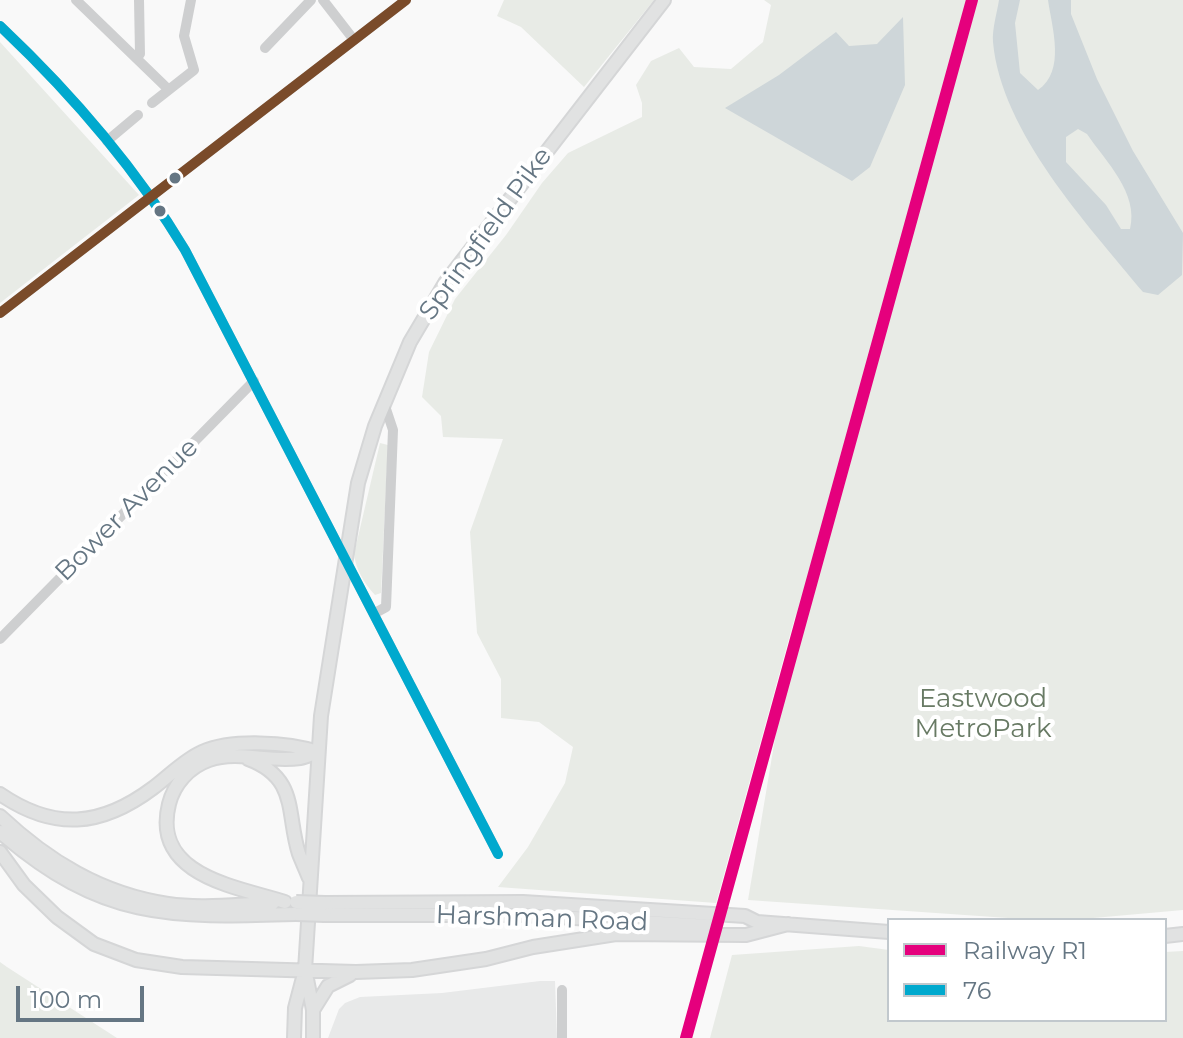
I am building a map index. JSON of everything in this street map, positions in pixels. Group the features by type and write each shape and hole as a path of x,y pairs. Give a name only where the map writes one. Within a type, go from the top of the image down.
{"main road":[{"name":"Springfield Pike","path":"294,1038 295,1008 305,970 322,706 358,483 384,403 410,342 445,283 664,0"},
{"path":"0,794 43,817 80,821 99,817 129,804 193,757 213,748 243,744 301,746 318,752"},
{"path":"293,906 225,886 185,862 170,838 168,809 177,785 205,761 233,756 301,758 318,752"},
{"path":"233,756 263,766 280,782 290,802 298,852 310,880"},
{"path":"0,816 52,860 104,887 170,904 293,906"},
{"path":"0,832 54,874 94,895 129,907 201,916 293,906"},
{"path":"0,852 24,885 57,917 94,944 136,960 182,967 356,972 412,970 486,959 533,947 688,924 746,935 788,924"},
{"name":"Harshman Road","path":"293,906 325,909 523,902 688,924 745,916 757,922 887,932"},
{"name":"Springfield Pike","path":"305,970 313,1010 313,1038"},
{"path":"313,1010 328,986 356,972"}],"street":[{"path":"76,0 168,89"},
{"path":"139,0 140,54"},
{"path":"152,103 194,70 184,36 191,0"},
{"path":"265,48 311,0"},
{"path":"323,0 354,40"},
{"path":"0,313 406,0"},
{"path":"0,26 58,83 107,141 151,197 185,250 498,854"},
{"path":"107,141 138,115"},
{"name":"Bower Avenue","path":"0,639 254,381"},
{"path":"375,613 386,607 393,460 393,430 384,403"},
{"path":"562,990 562,1038"}],"shaded area":[{"path":"999,0 1020,0 1015,23 1020,73 1038,90 1047,82 1055,61 1048,0 1071,0 1071,14 1097,79 1133,151 1183,233 1182,275 1158,295 1143,292 1073,207 1029,143 999,76 993,37","holes":["1078,129 1087,134 1125,191 1132,216 1130,229 1121,229 1106,205 1066,162 1066,137"]},
{"path":"903,17 905,85 870,167 852,181 725,108 779,75 836,32 849,46 877,44"},
{"path":"555,981 557,1038 328,1038 339,1009 360,997 442,993"}],"green space":[{"path":"504,0 654,0 584,87 521,27 497,16"},
{"name":"Eastwood MetroPark","path":"764,0 1183,0 1183,910 1093,918 1008,918 748,900 796,613 716,903 498,887 528,847 565,783 573,747 539,722 501,718 501,679 477,633 470,532 503,439 443,437 441,416 422,397 429,352 455,299 568,153 642,117 642,103 636,85 651,61 679,48 694,67 731,69 763,42 771,5"},
{"path":"0,42 139,195 0,303"},
{"path":"380,443 388,445 381,593 375,595 361,576 354,554"},
{"path":"859,946 887,950 887,1022 1167,1022 1167,952 1183,951 1183,1038 710,1038 732,955"},
{"path":"0,962 7,967 117,1038 0,1038"}],"rail line":[{"name":"R1","path":"686,1038 972,0"}],"transit line":[{"path":"0,313 406,0"},
{"name":"76","path":"0,26 100,132 145,189 185,250 498,854"}]}
